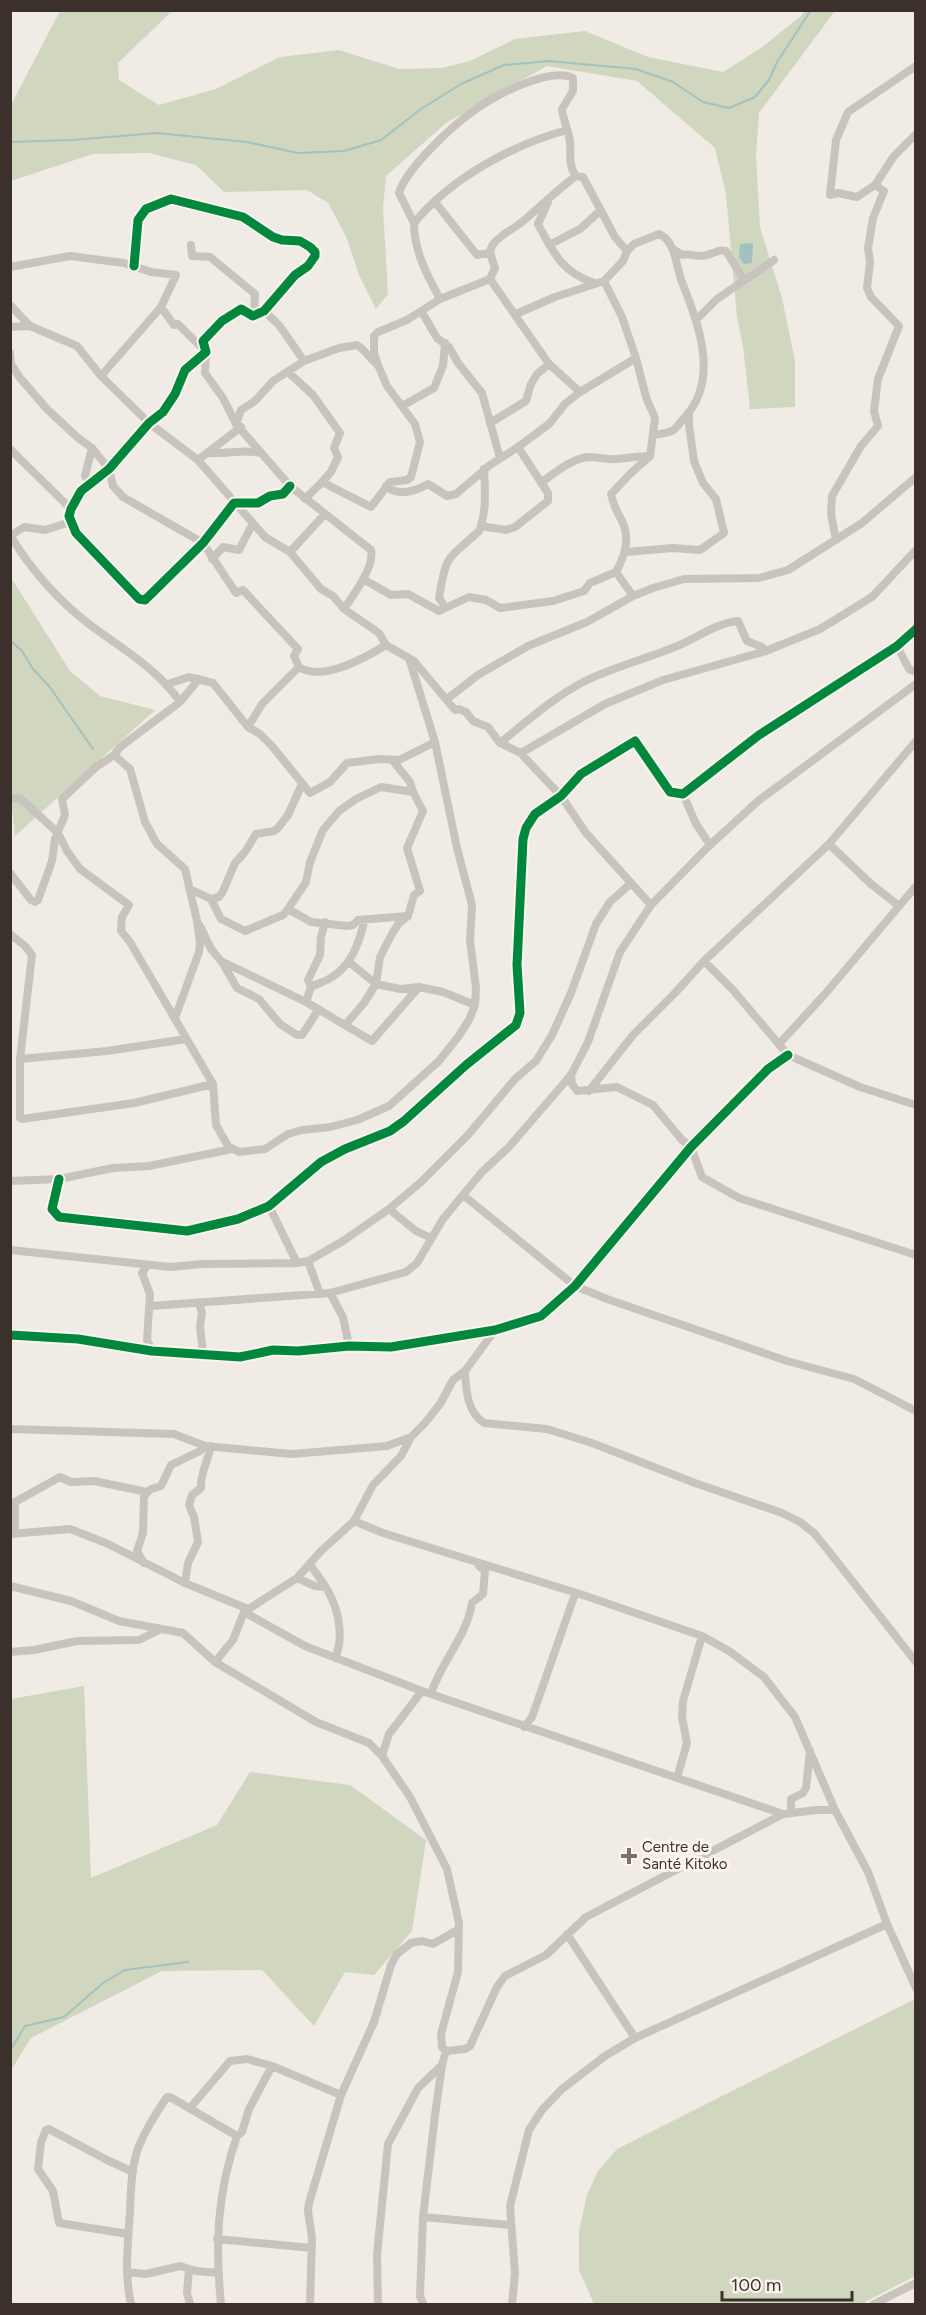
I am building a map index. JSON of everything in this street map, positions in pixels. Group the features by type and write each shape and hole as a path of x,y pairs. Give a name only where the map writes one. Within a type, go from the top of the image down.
{"street":[{"path":"915,66 848,112 836,140 830,195 838,193 857,197 875,185 894,156 915,134"},
{"path":"440,299 423,266 415,241 414,223 399,193 401,186 424,156 472,111 515,88 541,79 564,75 573,78 572,94 562,109 570,142 572,170 576,176 585,179 615,237 627,251"},
{"path":"414,223 435,202 504,153 536,139 567,130"},
{"path":"322,482 369,507 390,482 407,480 411,477 420,441 415,424 387,386 378,365 374,353 375,333 422,312 440,299 490,279 495,268 490,253 492,246 501,236 520,224 576,176"},
{"path":"836,540 831,514 832,496 858,450 878,426 874,411 878,379 899,326 871,297 867,288 870,262 868,248 873,218 884,192 875,185"},
{"path":"550,197 538,224 566,270 595,283"},
{"path":"134,266 138,220 147,209 167,200 243,217 273,237 282,240 300,240 315,252 313,261 295,275 264,311 254,315 241,309 222,321 203,341 206,351 205,373 239,425 290,486 371,550 371,559 363,579 344,609"},
{"path":"435,202 477,255 490,253"},
{"path":"549,245 580,229 601,210"},
{"path":"516,314 604,281 623,261 633,244 659,234 664,236 673,249 697,319 701,341 703,383 689,413 673,430 654,435"},
{"path":"191,245 192,256 210,257 255,294 254,315"},
{"path":"673,249 682,255 693,253 705,256 719,250 726,251 744,280"},
{"path":"10,267 68,256 97,258 151,272 177,276 161,307 101,376"},
{"path":"697,319 709,305 774,260"},
{"path":"490,279 549,364 580,392"},
{"path":"363,579 390,596 408,594 437,611 469,597 486,600 500,608 554,602 570,594 584,591 590,583 616,572 626,552 623,523 616,511 611,494 650,456 655,418 646,397 622,316 604,281"},
{"path":"10,305 30,326 77,346 101,376 149,423 198,460 265,537 290,552 321,589 333,596 344,609 379,633 386,645 414,661 455,710 466,712 473,722 488,728 500,742 521,753 561,796 586,833 630,884 651,904"},
{"path":"161,307 174,326 178,324 206,351"},
{"path":"264,311 279,325 304,361"},
{"path":"422,312 437,338 445,343 482,393 500,458"},
{"path":"10,327 30,326"},
{"path":"402,406 434,388 442,366 445,343"},
{"path":"198,460 209,453 239,425 244,407 255,400 273,381 304,361 339,348 357,345 363,349 369,359 378,365"},
{"path":"81,491 110,470 149,423 163,412 175,394 185,370 206,351"},
{"path":"10,353 11,364 32,393 76,437 92,448 110,470 113,486 123,497 202,543 236,593 243,590 298,649 294,656 299,667 314,673 365,658 386,645"},
{"path":"386,486 391,490 407,492 419,490 428,484 447,496 456,494 484,469 549,424 565,404 580,392 636,358"},
{"path":"490,423 526,401 537,374 549,364"},
{"path":"288,372 313,395 340,433 334,448 338,457 336,465 304,499"},
{"path":"626,552 673,548 700,550 724,533 716,499 703,483 694,461 689,413"},
{"path":"481,526 506,531 522,523 548,501 548,493 518,447"},
{"path":"92,448 81,491 71,509 70,522 76,533 142,600 147,599 202,543 234,503"},
{"path":"10,449 71,509"},
{"path":"209,453 221,454 248,450 262,453"},
{"path":"541,483 580,459 650,456"},
{"path":"445,608 439,598 447,561 453,552 479,531 481,526 484,469"},
{"path":"85,476 90,484"},
{"path":"447,699 478,675 528,646 587,622 633,596 684,579 759,578 788,570 862,524 915,477"},
{"path":"234,503 258,503 270,496 283,494 290,486"},
{"path":"290,552 324,515"},
{"path":"70,522 45,530 24,527 13,534 12,538 24,559 38,576 87,622 168,684 180,702"},
{"path":"212,559 223,547 239,550 253,523"},
{"path":"521,753 615,700 663,680 766,651 820,630 872,597 915,550"},
{"path":"616,572 633,596"},
{"path":"500,742 560,696 585,682 616,668 675,647 726,622 738,621 747,641 766,651"},
{"path":"59,1179 52,1209 59,1217 187,1231 238,1219 269,1206 321,1162 345,1149 390,1131 516,1025 520,1013 517,965 523,839 526,828 535,814 561,796 581,774 635,741 670,792 683,794 759,735 897,646 915,628"},
{"path":"897,646 909,669 915,672"},
{"path":"10,798 20,798 58,833 80,869 129,905 122,917 120,931 130,942 213,1084 216,1125 228,1146 239,1152 265,1149 288,1134 357,1120 389,1106 439,1061 469,1020 475,1005 476,988 470,940 472,905 457,848 435,742 409,658"},
{"path":"248,727 262,704 299,667"},
{"path":"168,684 187,677 213,683 248,727 260,734 272,746 311,792 330,782 346,764 406,758 435,742"},
{"path":"10,873 32,900 35,902 38,900 52,861 53,846 65,815 62,799 96,767 114,755 120,747 180,702 199,679"},
{"path":"151,1306 300,1297 330,1293 406,1272 417,1263 442,1219 482,1172 509,1147 571,1075 588,1042 620,952 651,904 710,844 758,801 915,684"},
{"path":"589,1091 633,1035 704,961 829,844 915,741"},
{"path":"114,755 130,769 145,822 157,844 185,869 190,889 197,921 199,952 175,1018"},
{"path":"346,1024 376,984 380,957 399,923 408,916 414,895 420,891 407,848 423,812 412,792 410,782 393,761"},
{"path":"190,889 211,899 219,897 235,863 256,834 274,831 288,815 302,784"},
{"path":"211,899 218,916 245,931 283,915 306,882 310,862 322,830 333,816 356,799 381,787 412,792"},
{"path":"683,794 696,824 710,844"},
{"path":"829,844 871,884 899,906"},
{"path":"10,1250 171,1267 309,1261 370,1224 421,1182 468,1135 515,1079 536,1061 552,1035 571,993 596,924 610,902 630,884"},
{"path":"778,1044 825,994 915,886"},
{"path":"288,909 311,922 347,926 365,919 408,916"},
{"path":"311,987 333,976 349,962 361,937 365,919"},
{"path":"197,921 211,949 237,988 259,999 274,1019 297,1035 302,1035 319,1009"},
{"path":"306,1002 311,987 309,980 320,955 325,922"},
{"path":"10,934 32,955 20,1059 20,1118 134,1103 213,1084"},
{"path":"221,961 306,1002 374,1041 392,1016 419,987"},
{"path":"704,961 733,990 788,1055 860,1087 915,1105"},
{"path":"349,962 376,984 400,989 419,987 442,992 475,1005"},
{"path":"20,1059 107,1051 186,1039"},
{"path":"10,1335 78,1339 152,1350 240,1357 273,1350 298,1351 349,1346 391,1347 495,1330 541,1316 575,1286 691,1147 768,1069 788,1055"},
{"path":"571,1075 572,1084 577,1091 617,1087 653,1105 682,1140 691,1147 702,1177 739,1198 915,1256"},
{"path":"10,1181 59,1179 113,1168 149,1166 232,1149"},
{"path":"463,1195 575,1286 787,1361 854,1379 915,1411"},
{"path":"269,1206 297,1263"},
{"path":"389,1209 416,1230 431,1238"},
{"path":"309,1261 320,1294"},
{"path":"147,1266 142,1273 150,1294 147,1340 152,1350"},
{"path":"330,1293 343,1317 349,1346"},
{"path":"199,1303 202,1313 200,1326 204,1345 203,1353"},
{"path":"215,1662 233,1640 246,1611 297,1578 321,1551 354,1521 373,1485 401,1456 411,1437 440,1404 453,1380 465,1371 495,1330"},
{"path":"465,1371 466,1388 472,1412 484,1423 547,1429 592,1443 695,1483 782,1513 800,1522 814,1533 915,1662"},
{"path":"10,1429 174,1434 208,1446 292,1454 387,1446 411,1437"},
{"path":"208,1446 171,1465 161,1486 147,1492 94,1481 71,1482 60,1477 15,1502 13,1534 70,1529 246,1611 305,1646 335,1658 524,1727 787,1813"},
{"path":"185,1584 188,1563 198,1542 194,1517 189,1505 192,1495 201,1488 200,1476 208,1461 208,1446"},
{"path":"387,1446 397,1449 401,1456"},
{"path":"144,1564 137,1550 144,1533 143,1500 147,1492"},
{"path":"354,1521 382,1533 702,1636 729,1651 764,1677 795,1717 835,1810 868,1872 915,1988"},
{"path":"431,1694 437,1678 469,1619 472,1603 483,1594 486,1570 474,1562"},
{"path":"310,1564 329,1591 338,1615 340,1646 335,1658"},
{"path":"297,1578 315,1586 325,1587"},
{"path":"10,1586 70,1601 119,1621 183,1633 215,1662 316,1722 369,1743 382,1756 410,1797 447,1869 459,1929 458,1972 441,2034 442,2047 446,2050 465,2049 470,2046 497,1987 505,1976 546,1955 586,1917 787,1813 817,1809 835,1810"},
{"path":"524,1727 532,1717 575,1594"},
{"path":"10,1652 34,1650 77,1641 139,1640 156,1629 183,1633"},
{"path":"676,1778 687,1743 682,1701 702,1636"},
{"path":"382,1756 389,1734 422,1691"},
{"path":"787,1813 791,1799 803,1793 806,1788 811,1750"},
{"path":"512,2304 515,2273 510,2206 517,2173 534,2120 562,2089 585,2070 635,2038 887,1923"},
{"path":"310,2304 312,2248 309,2203 341,2095 374,2022 391,1965 397,1954 411,1943 422,1941 433,1944 459,1929"},
{"path":"567,1934 635,2038"},
{"path":"423,2304 420,2296 423,2217 442,2065 446,2050"},
{"path":"190,2108 230,2061 247,2059 272,2066 341,2095"},
{"path":"378,2304 377,2255 388,2144 418,2088 442,2065"},
{"path":"221,2304 218,2240 222,2189 237,2136 242,2132 249,2109 272,2066"},
{"path":"131,2304 127,2272 133,2172 138,2148 148,2126 167,2097 170,2097 237,2136"},
{"path":"128,2234 59,2223 53,2191 38,2169 40,2150 46,2130 49,2129 133,2172"},
{"path":"423,2217 510,2225"},
{"path":"218,2240 312,2248"},
{"path":"127,2272 146,2274 180,2266 219,2273"},
{"path":"189,2269 187,2293 190,2304"},
{"path":"874,2304 915,2283"}],"green space":[{"path":"60,11 172,11 118,63 119,80 159,105 216,89 280,57 339,50 399,69 442,68 470,61 515,39 585,31 648,57 723,72 761,48 804,11 835,11 759,113 756,155 760,227 782,298 795,361 795,407 750,409 743,346 737,317 726,194 715,148 637,81 547,66 446,123 386,176 383,208 388,294 376,309 359,275 346,236 328,203 307,190 224,192 196,165 149,153 93,154 11,181 10,102 13,101"},
{"path":"10,576 70,671 100,696 155,710 15,836 10,790"},
{"path":"84,1686 91,1878 217,1825 250,1772 350,1785 426,1840 412,1931 374,1975 345,1972 314,2026 262,1970 162,1971 31,2038 11,2070 11,1699"},
{"path":"913,2000 916,2006 915,2276 861,2304 594,2304 579,2270 579,2231 587,2195 598,2171 617,2149"}],"water":[{"path":"753,243 752,263 744,264 739,258 740,244"}],"waterway":[{"path":"10,142 157,133 247,142 298,153 344,151 381,140 421,109 461,84 504,65 549,61 636,69 673,82 703,102 729,108 755,97 769,80 777,62 811,10"},
{"path":"10,640 22,651 33,669 49,686 93,749"},
{"path":"10,2051 25,2026 64,2017 103,1983 125,1970 188,1962"}],"cycle path":[{"path":"134,266 138,220 146,209 171,199 243,217 273,237 300,241 315,252 308,266 295,275 264,311 253,316 241,309 222,321 203,341 206,352 185,370 175,394 163,412 149,423 109,469 81,491 69,516 76,533 139,599 145,600 203,543 234,503 258,503 270,496 283,494 290,486"},
{"path":"59,1179 52,1209 59,1217 187,1231 238,1219 269,1206 321,1162 345,1149 390,1131 516,1025 520,1013 517,965 523,839 526,828 535,814 561,796 581,774 635,741 670,792 683,794 759,735 897,646 916,629"},
{"path":"10,1335 78,1339 152,1351 240,1357 273,1350 298,1351 349,1346 391,1347 495,1330 541,1316 575,1286 691,1147 768,1069 788,1055"}],"place":[{"name":"Centre de Santé Kitoko","path":"629,1856"}]}
